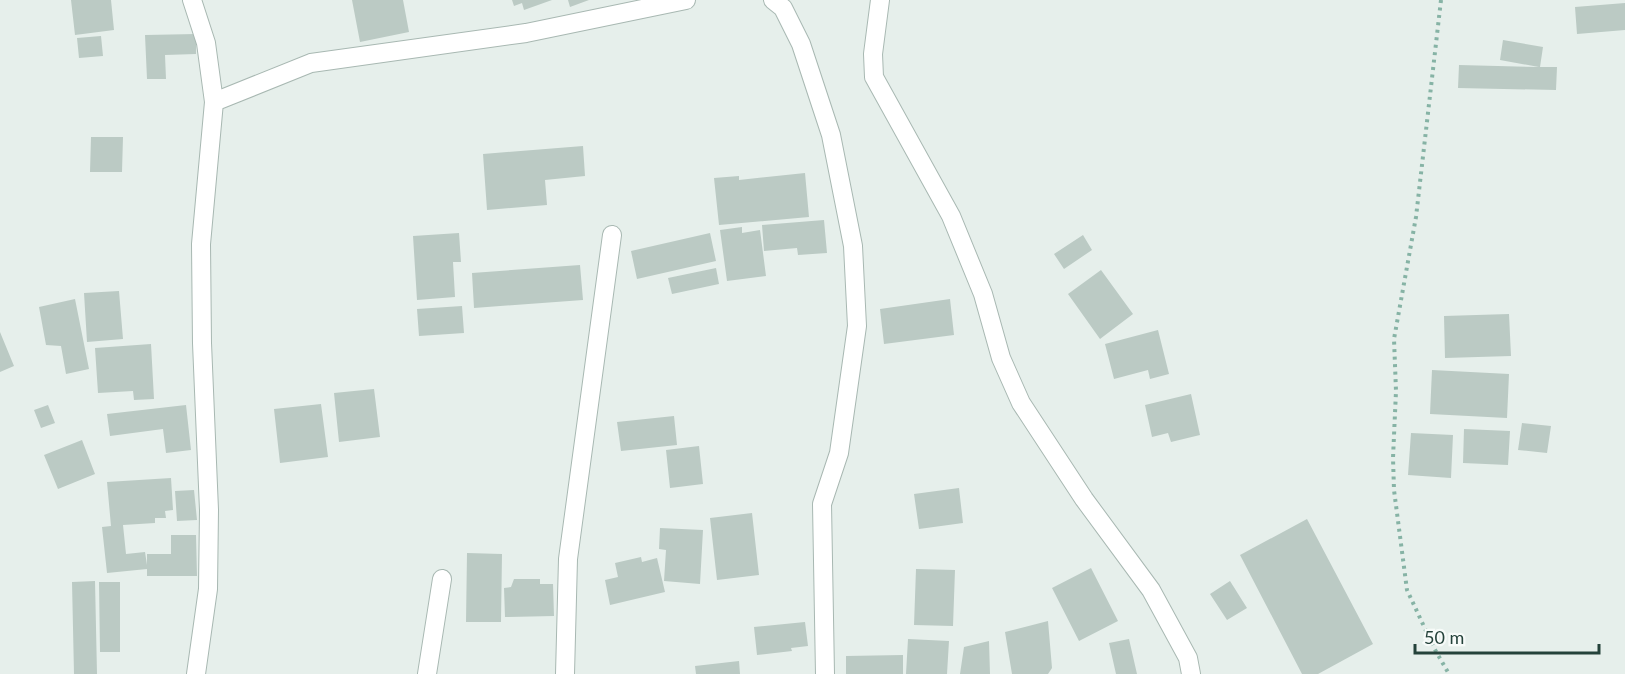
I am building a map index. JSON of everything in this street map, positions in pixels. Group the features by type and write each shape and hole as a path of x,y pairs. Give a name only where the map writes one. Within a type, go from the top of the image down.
{"street":[{"path":"192,0 206,43 214,102 201,244 202,343 209,510 208,590 196,674"},
{"path":"214,102 311,63 526,33 686,0"},
{"path":"772,0 783,8 801,44 831,135 853,246 857,326 839,453 822,504 825,674"},
{"path":"880,0 873,54 874,77 951,216 983,294 1001,358 1021,403 1084,499 1151,590 1188,658 1191,674"},
{"path":"565,674 568,560 612,235"},
{"path":"427,674 442,579"}],"path":[{"path":"1441,0 1416,217 1394,339 1396,391 1393,458 1407,590 1449,674"}],"building":[{"path":"71,0 111,0 114,30 75,35"},
{"path":"352,0 403,0 409,32 360,42"},
{"path":"512,0 552,0 524,10 522,3 514,6"},
{"path":"568,0 589,0 570,7"},
{"path":"1625,3 1625,30 1577,34 1575,7"},
{"path":"196,34 196,54 165,55 166,79 147,79 145,35"},
{"path":"101,36 103,56 79,58 77,38"},
{"path":"1503,40 1543,47 1540,67 1557,67 1556,90 1458,88 1459,65 1539,67 1500,60"},
{"path":"91,137 123,137 122,172 90,172"},
{"path":"583,146 585,176 545,180 547,205 487,210 483,154"},
{"path":"805,173 809,217 719,225 714,178 739,176 739,180"},
{"path":"824,220 827,253 798,255 797,248 764,251 762,225"},
{"path":"742,227 742,233 760,230 766,276 727,281 720,230"},
{"path":"459,233 461,262 453,262 455,297 417,300 413,236"},
{"path":"710,233 716,261 637,279 631,251"},
{"path":"1083,235 1092,250 1064,269 1054,254"},
{"path":"580,265 583,300 474,308 472,273"},
{"path":"716,268 719,284 672,294 668,278"},
{"path":"1101,270 1133,314 1100,339 1068,294"},
{"path":"119,291 123,339 87,342 84,293"},
{"path":"75,299 89,369 66,374 61,346 46,345 39,307"},
{"path":"950,299 954,335 884,344 880,309"},
{"path":"462,306 464,333 419,336 417,309"},
{"path":"1509,314 1511,356 1445,358 1444,316"},
{"path":"1158,330 1169,374 1150,379 1148,370 1114,379 1105,344"},
{"path":"0,332 14,366 0,372"},
{"path":"151,344 154,399 134,400 133,391 98,393 95,348"},
{"path":"1432,370 1509,374 1507,418 1430,414"},
{"path":"374,389 380,437 339,442 334,393"},
{"path":"1191,394 1200,435 1171,442 1168,433 1152,437 1145,405"},
{"path":"321,404 328,457 280,463 274,409"},
{"path":"48,405 55,423 41,428 34,410"},
{"path":"186,405 191,450 166,453 163,429 110,436 107,414"},
{"path":"674,416 677,445 621,451 617,422"},
{"path":"1522,423 1551,426 1547,453 1518,450"},
{"path":"1464,429 1510,431 1508,465 1463,463"},
{"path":"1411,433 1453,435 1451,478 1408,475"},
{"path":"82,440 95,474 58,489 44,455"},
{"path":"699,446 703,484 670,488 666,450"},
{"path":"171,478 173,510 165,511 166,518 155,518 155,523 123,525 126,554 145,552 147,565 147,554 171,554 171,535 196,535 197,576 147,576 147,569 107,573 102,527 111,526 107,482"},
{"path":"959,488 963,523 919,529 914,494"},
{"path":"194,490 197,520 177,521 175,491"},
{"path":"752,513 759,575 717,580 710,518"},
{"path":"1307,519 1373,644 1318,674 1302,674 1240,555"},
{"path":"660,528 703,530 700,584 664,581 666,550 659,549"},
{"path":"467,553 502,554 501,622 466,622"},
{"path":"641,557 642,562 657,558 665,592 610,605 605,580 618,577 615,563"},
{"path":"1091,568 1118,621 1079,641 1052,588"},
{"path":"916,569 955,570 953,626 914,625"},
{"path":"514,579 540,579 540,584 553,584 554,616 505,617 504,588 511,587"},
{"path":"95,581 97,674 74,674 72,582"},
{"path":"1230,581 1247,608 1227,620 1210,594"},
{"path":"99,582 120,582 120,652 100,652"},
{"path":"1048,621 1052,668 1048,674 1012,674 1005,632"},
{"path":"805,622 808,646 791,648 792,651 757,655 754,627"},
{"path":"908,639 949,641 947,674 906,674"},
{"path":"1129,639 1137,674 1116,674 1109,643"},
{"path":"989,641 990,674 960,674 964,647"},
{"path":"903,655 903,674 846,674 846,656"},
{"path":"739,661 740,674 696,674 695,666"}]}
